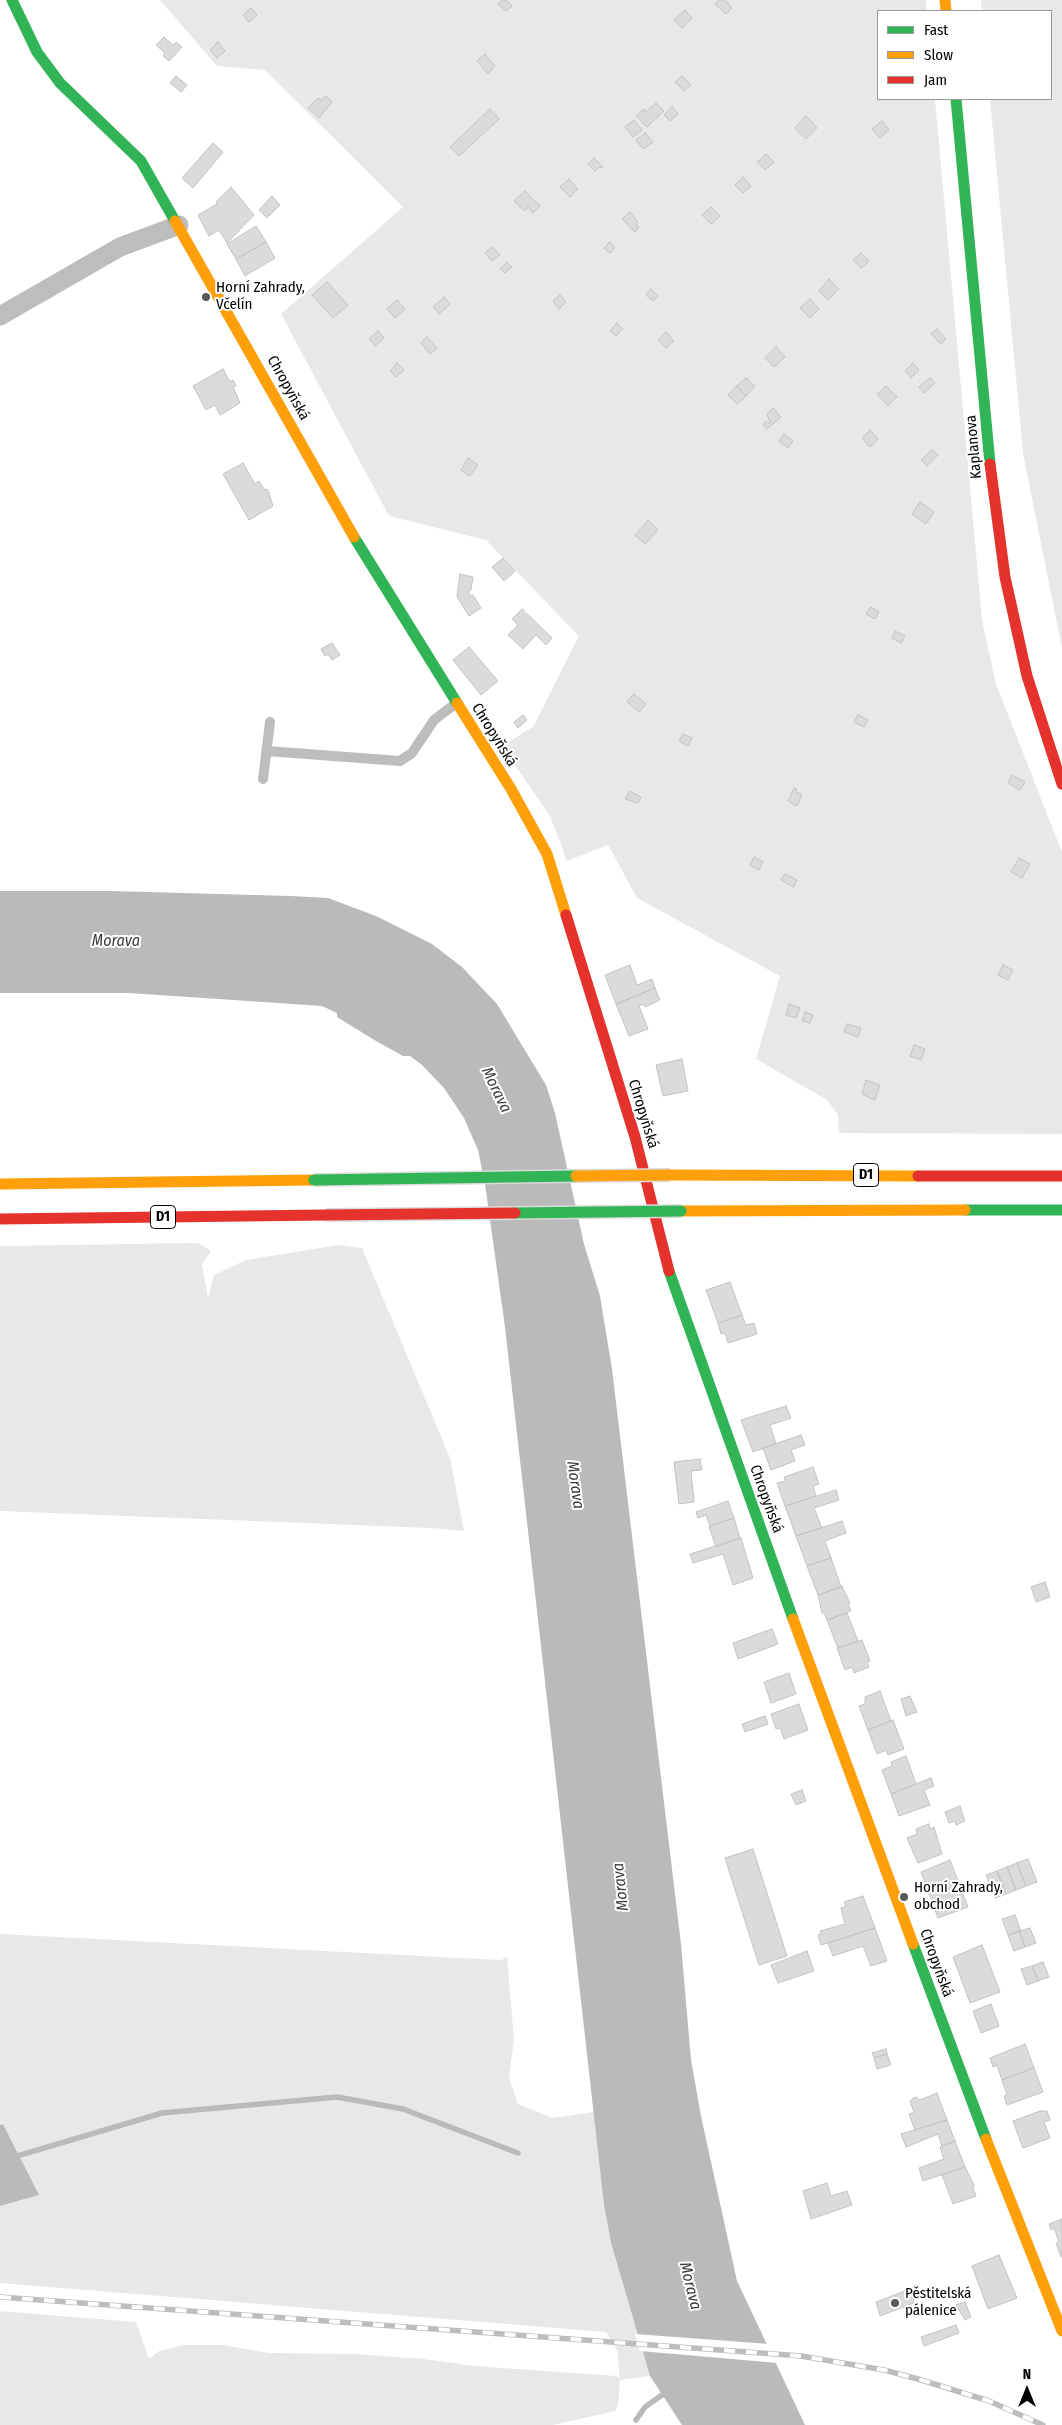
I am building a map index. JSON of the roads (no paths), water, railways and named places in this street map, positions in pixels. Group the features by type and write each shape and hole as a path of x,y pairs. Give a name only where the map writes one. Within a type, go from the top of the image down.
{"main road":[{"name":"Chropyňská","path":"12,0 37,52 60,83 141,161 179,225 374,573 510,789 547,854 635,1136 670,1276 821,1698 974,2109 1062,2331"},
{"name":"Kaplanova","path":"956,100 990,466 1004,577 1027,676 1062,784"},
{"name":"D1","path":"0,1184 670,1176 1062,1176"},
{"name":"D1","path":"0,1218 682,1211 1062,1210"}],"street":[{"path":"0,316 120,247 179,225"}],"lane":[{"path":"268,751 400,761 412,753 434,720 456,703"},
{"path":"263,779 268,751 270,722"}],"water":[{"name":"Morava","path":"0,891 111,891 328,898 376,916 432,944 462,967 497,1004 546,1085 555,1113 584,1244 600,1296 612,1369 681,1944 691,2060 701,2116 737,2281 805,2425 682,2425 650,2376 611,2243 604,2205 505,1327 485,1184 478,1150 464,1118 444,1088 422,1065 410,1056 403,1056 376,1041 337,1017 337,1013 322,1006 129,993 0,993"},
{"path":"3,2124 39,2195 0,2206 0,2125"}],"waterway":[{"path":"0,2161 162,2113 337,2097 403,2109 518,2153"},
{"path":"636,2420 645,2407 669,2390"}],"railway":[{"path":"0,2297 801,2356 884,2370 918,2379 989,2401 1043,2425"}],"place":[{"name":"Horní Zahrady, Včelín","path":"206,297"},
{"name":"Horní Zahrady, obchod","path":"904,1897"},
{"name":"Pěstitelská pálenice","path":"895,2303"}]}
